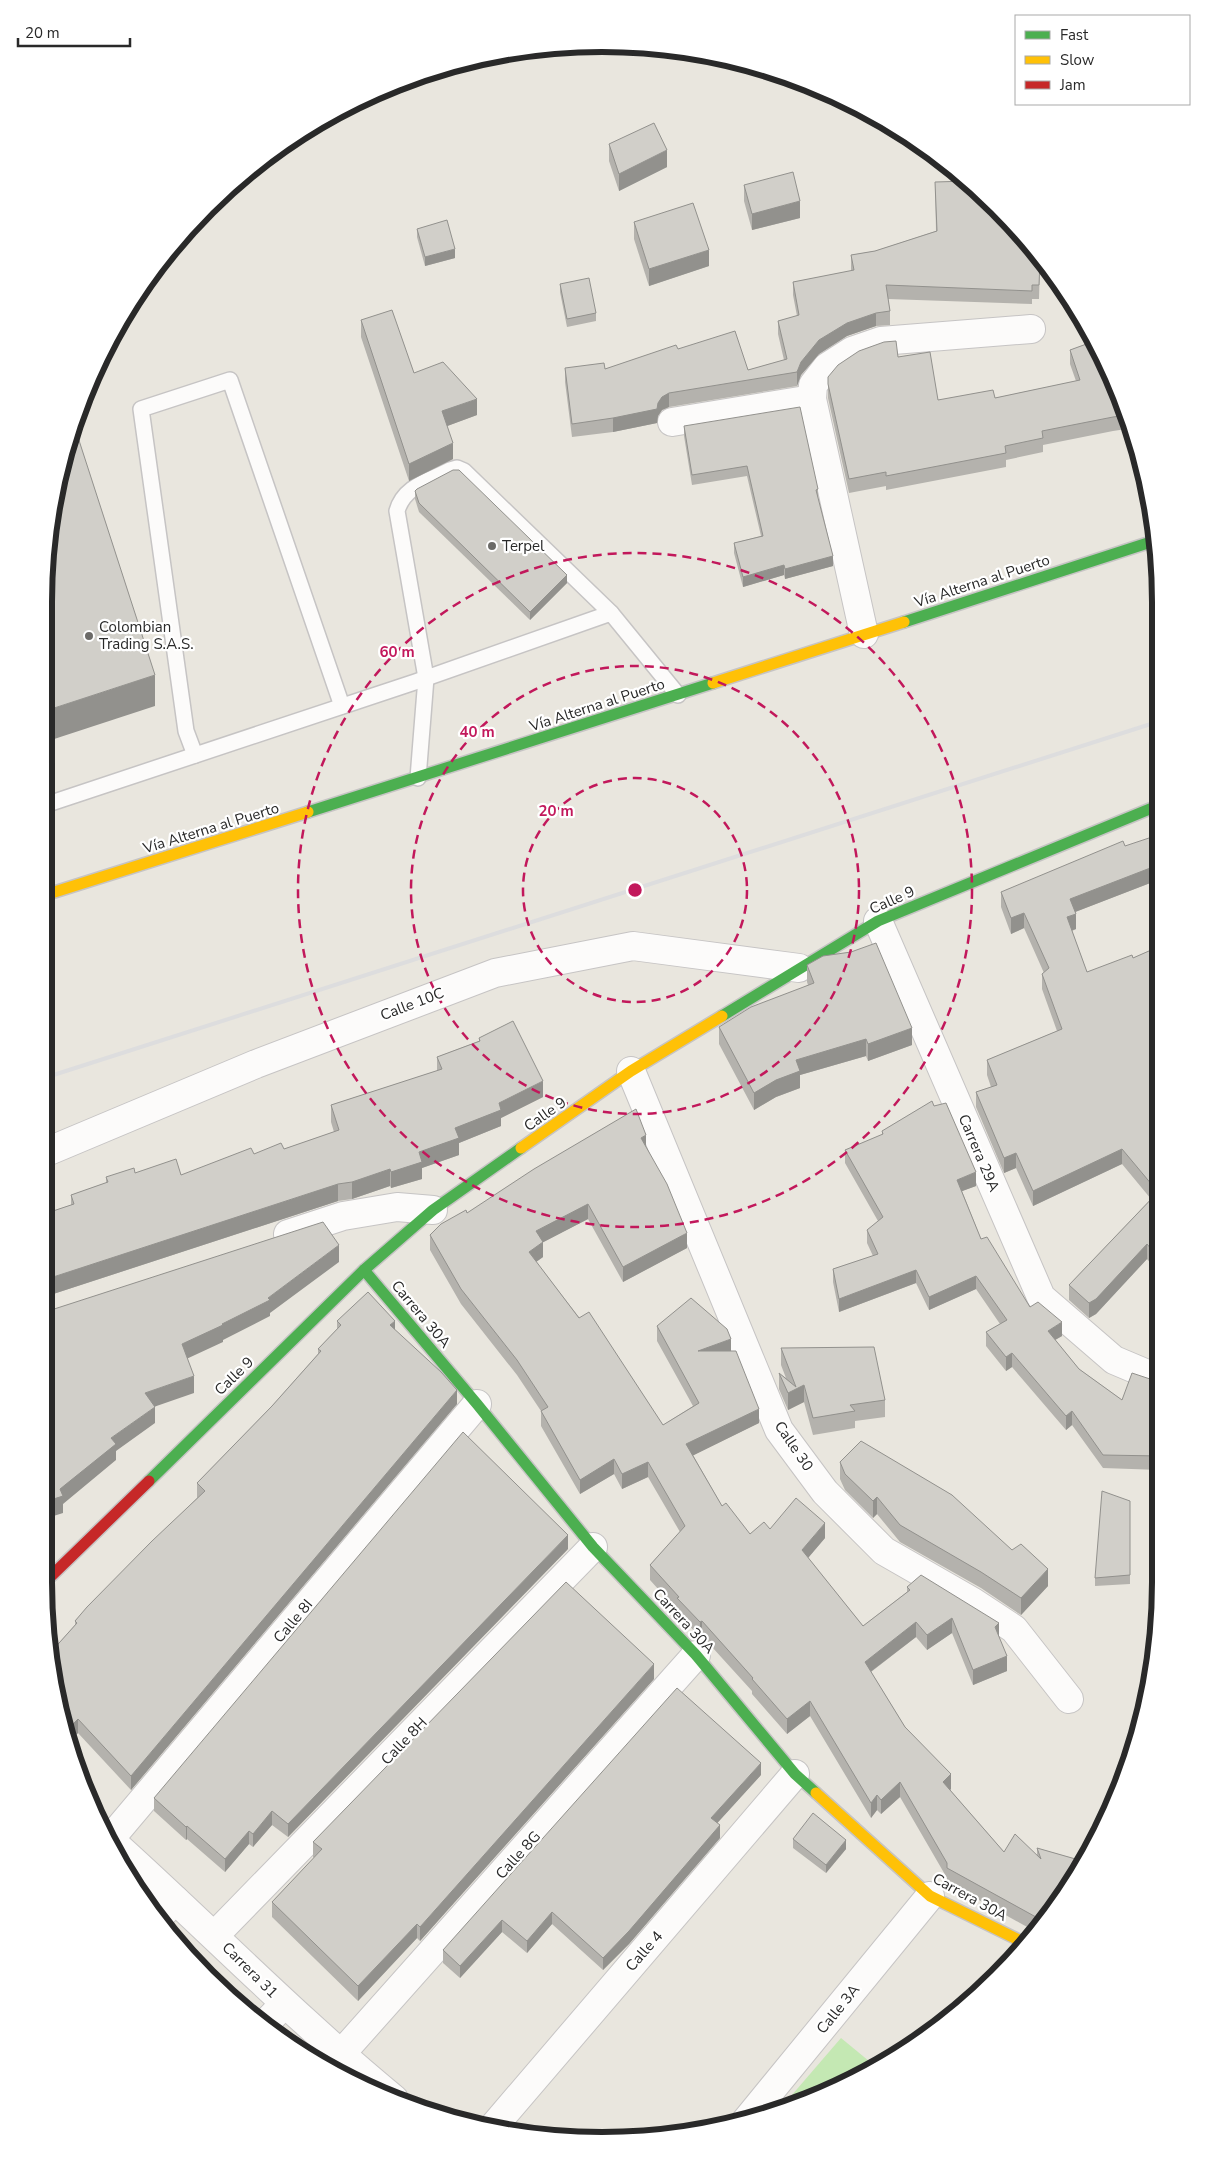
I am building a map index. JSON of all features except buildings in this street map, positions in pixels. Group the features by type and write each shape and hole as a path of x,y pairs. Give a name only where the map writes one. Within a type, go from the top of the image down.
{"street":[{"path":"864,634 812,399 813,385 827,367 852,351 881,341 1031,329"},
{"path":"672,422 812,399"},
{"name":"Vía Alterna al Puerto","path":"52,892 678,695 1149,542"},
{"name":"Calle 9","path":"52,1575 364,1270 434,1210 631,1071 878,920 1152,808"},
{"name":"Carrera 29A","path":"878,920 1041,1297 1114,1360 1152,1376"},
{"name":"Calle 10C","path":"52,1150 256,1064 495,973 633,946 799,968"},
{"name":"Calle 30","path":"631,1071 779,1430 826,1492 884,1551 972,1602 1014,1629 1069,1699"},
{"path":"268,1240 343,1216 397,1207 434,1210"},
{"name":"Carrera 30A","path":"364,1270 477,1404 593,1547 696,1655 795,1774 930,1896 1019,1941"},
{"name":"Calle 8I","path":"113,1833 477,1404"},
{"name":"Calle 8H","path":"215,1935 593,1547"},
{"name":"Calle 8G","path":"340,2055 696,1655"},
{"name":"Calle 4","path":"498,2121 795,1774"},
{"name":"Carrera 31","path":"134,1869 166,1909 215,1935 284,2004 372,2081"},
{"name":"Calle 3A","path":"755,2110 930,1896"},
{"path":"270,2019 284,2004"}],"lane":[{"path":"195,755 186,731 141,409 230,380 342,706"},
{"path":"418,778 426,678 398,511 400,501 407,492 450,470 458,468 464,471 611,613 678,695"},
{"path":"52,803 426,678 611,613"}],"green space":[{"path":"841,2038 870,2062 813,2090 789,2099"}],"railway":[{"path":"52,1075 1152,724"}],"traffic: fast":[{"path":"904,622 1149,543"},
{"path":"308,812 713,683"},
{"path":"722,1016 878,921 1152,808"},
{"path":"149,1481 364,1270 433,1210 521,1148"},
{"path":"364,1270 477,1404 593,1547 696,1655 795,1774 816,1793"}],"traffic: slow":[{"path":"713,683 904,622"},
{"path":"52,893 308,812"},
{"path":"521,1148 631,1071 722,1016"},
{"path":"816,1793 930,1896 1019,1940"}],"traffic: jam":[{"path":"52,1575 149,1481"}],"place":[{"name":"Terpel","path":"492,546"},
{"name":"Colombian Trading S.A.S.","path":"89,636"}]}
